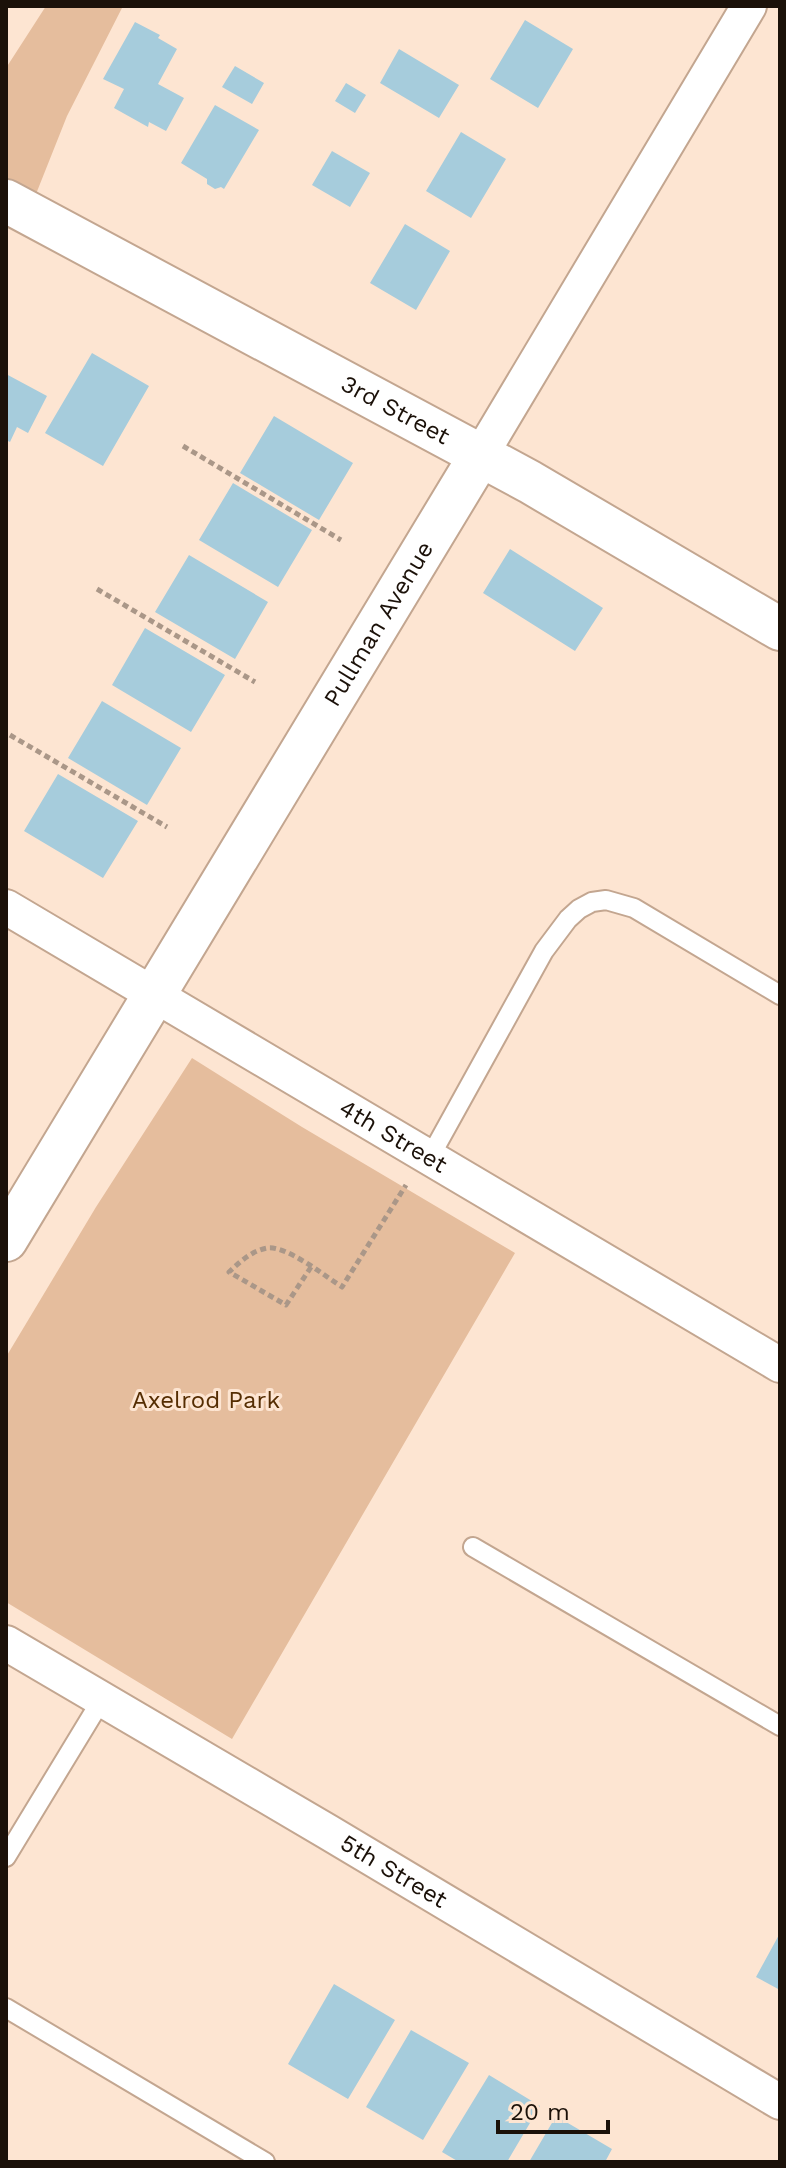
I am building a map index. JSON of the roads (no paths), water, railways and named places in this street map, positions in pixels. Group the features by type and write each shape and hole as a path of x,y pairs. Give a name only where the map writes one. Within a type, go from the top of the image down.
{"street":[{"name":"Pullman Avenue","path":"6,1240 749,6"},
{"name":"3rd Street","path":"6,201 557,497 780,629"},
{"name":"4th Street","path":"6,907 780,1365"},
{"name":"5th Street","path":"6,1643 780,2102"}],"lane":[{"path":"430,1157 544,951 568,919 592,902 606,900 634,908 780,995"},
{"path":"473,1547 780,1726"},
{"path":"6,1857 102,1699"},
{"path":"6,2008 265,2162"}],"park label":[{"name":"Axelrod Park","path":"206,1400"}]}
